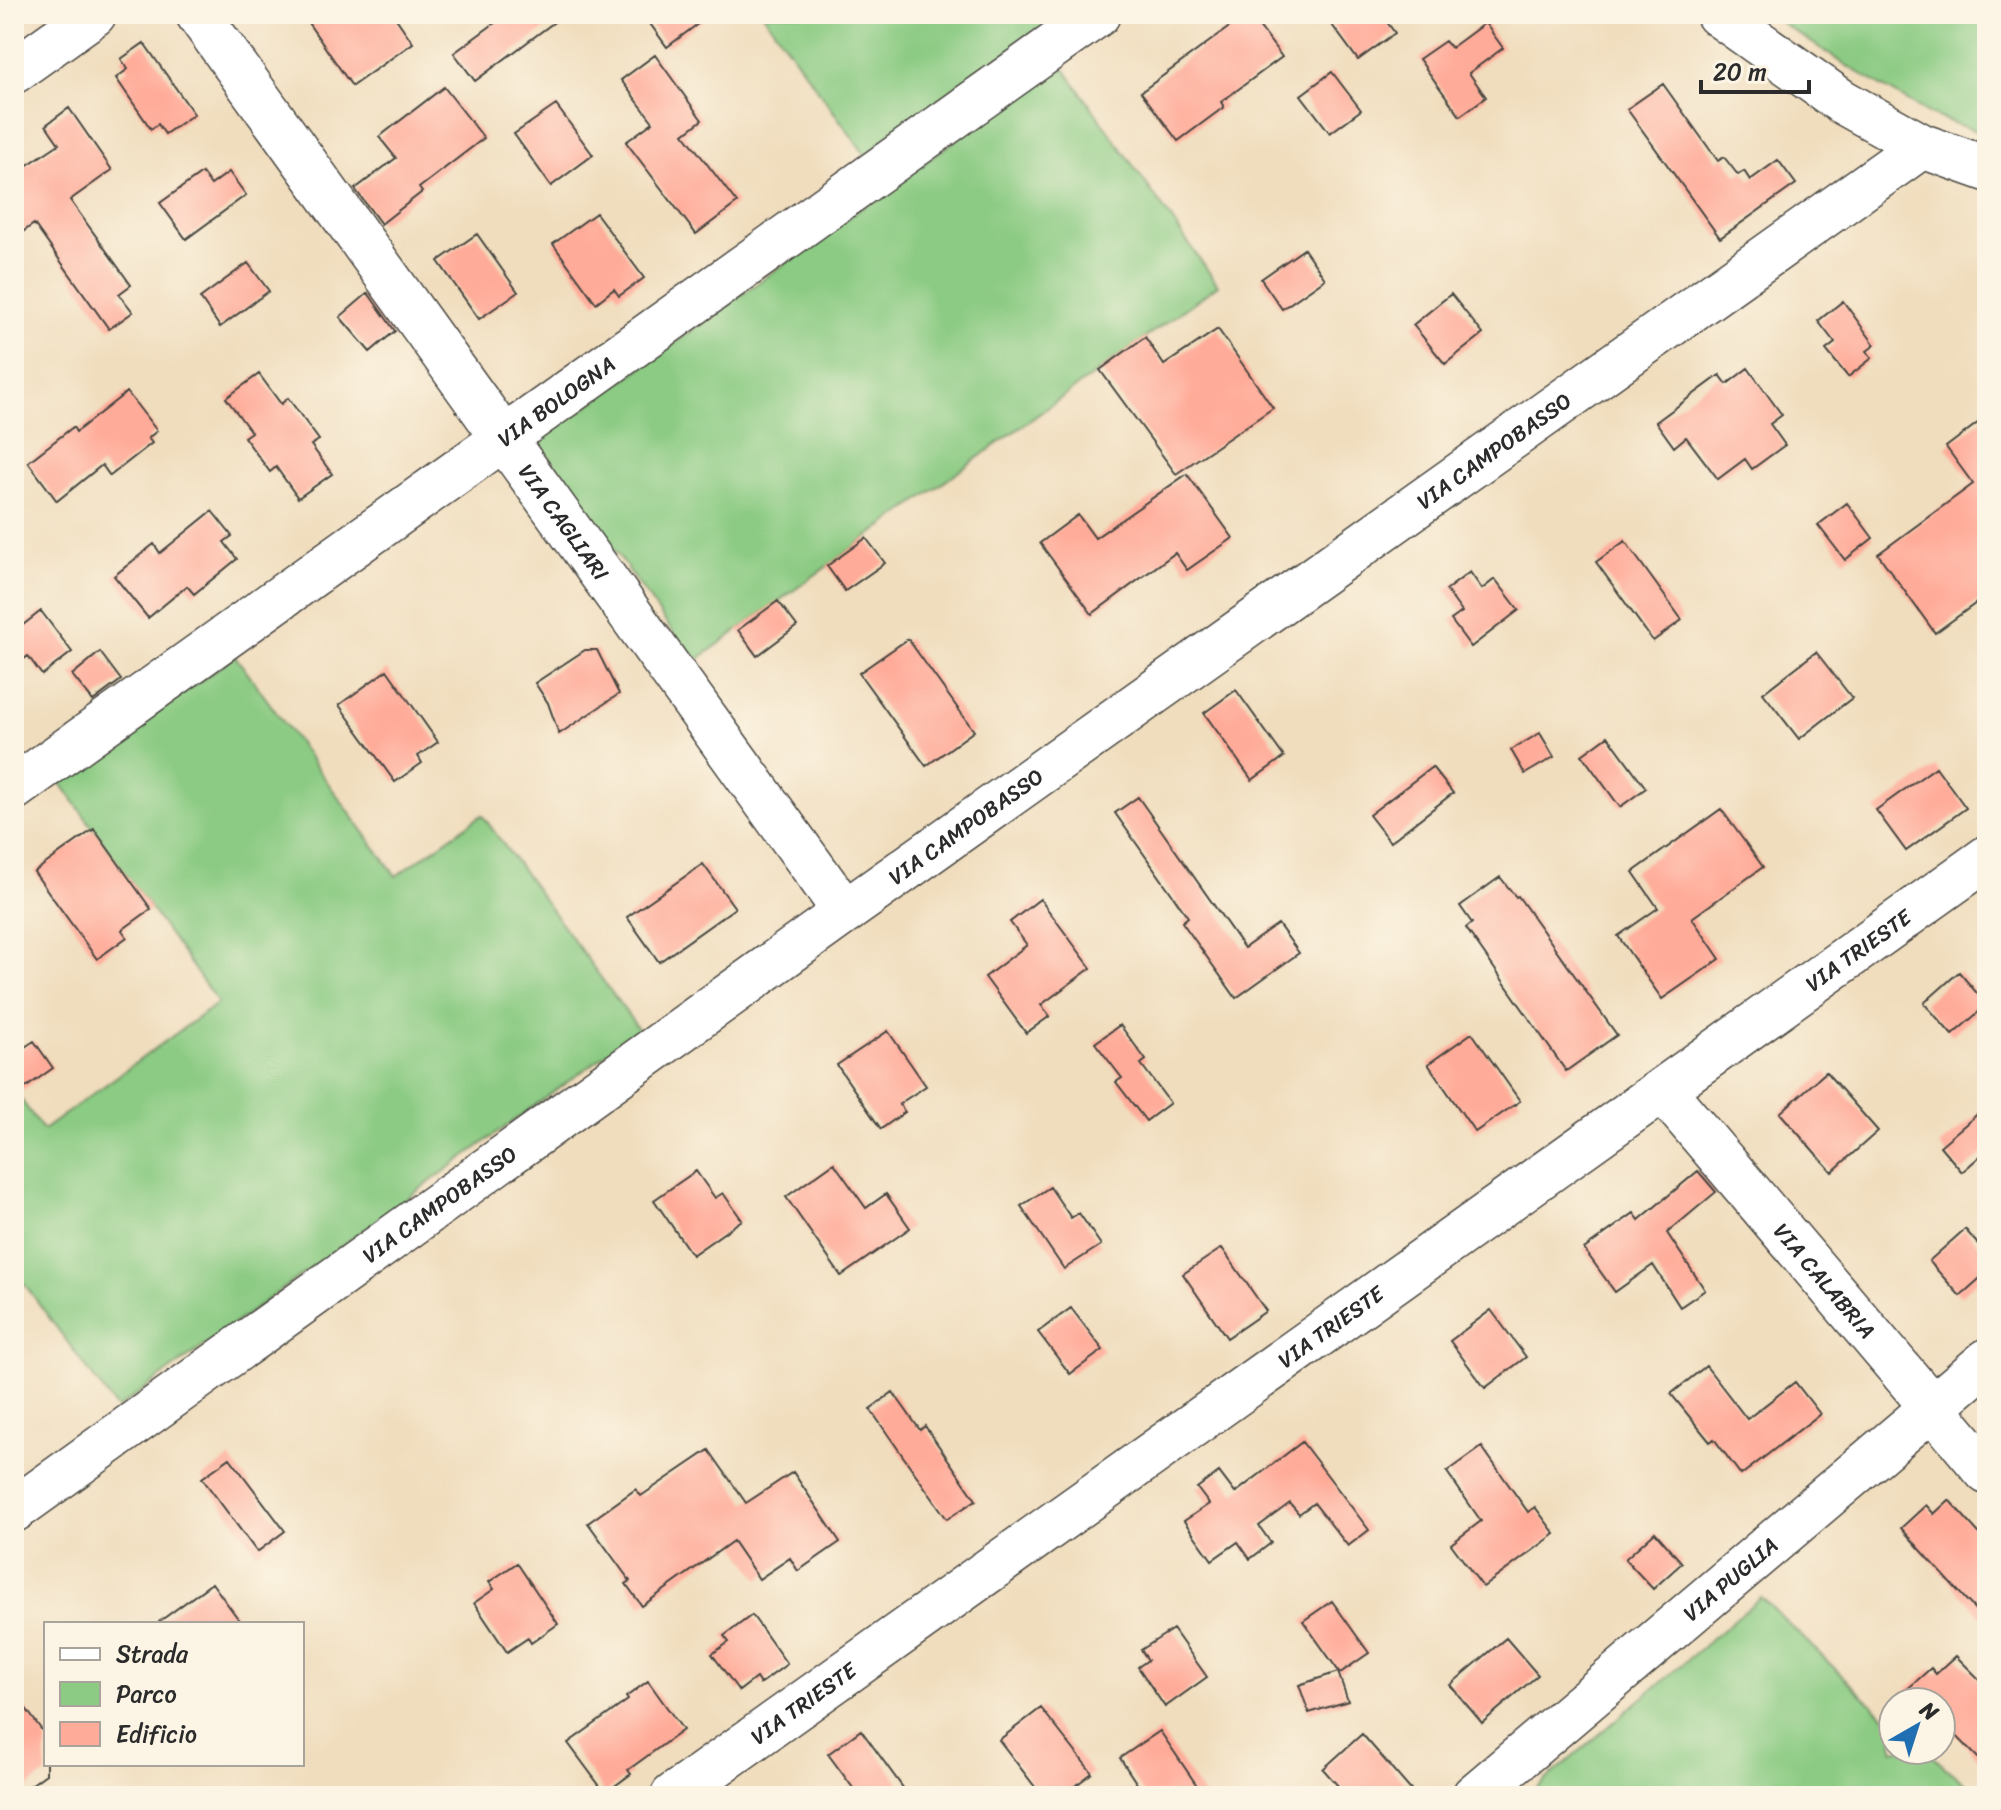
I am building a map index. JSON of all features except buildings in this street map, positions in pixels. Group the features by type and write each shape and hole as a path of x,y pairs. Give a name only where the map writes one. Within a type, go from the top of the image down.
{"street":[{"path":"14,71 94,14"},
{"name":"VIA CAGLIARI","path":"198,14 845,912"},
{"name":"VIA BOLOGNA","path":"14,788 1098,14"},
{"path":"1718,14 1841,101 1922,146 1987,169"},
{"name":"VIA CAMPOBASSO","path":"14,1510 845,912 1922,146"},
{"name":"VIA TRIESTE","path":"673,1796 1987,858"},
{"name":"VIA CALABRIA","path":"1663,1090 1987,1472"},
{"name":"VIA PUGLIA","path":"1474,1796 1987,1361"}],"green space":[{"path":"763,14 1062,14 866,156"},
{"path":"1768,14 1987,14 1987,135 1934,116 1852,69"},
{"path":"1061,64 1218,285 694,662 538,442"},
{"path":"235,656 396,876 482,815 639,1030 117,1409 14,1270 14,1090 43,1130 218,1003 60,782"},
{"path":"1761,1597 1877,1709 1877,1766 1943,1766 1980,1796 1527,1796"}]}
